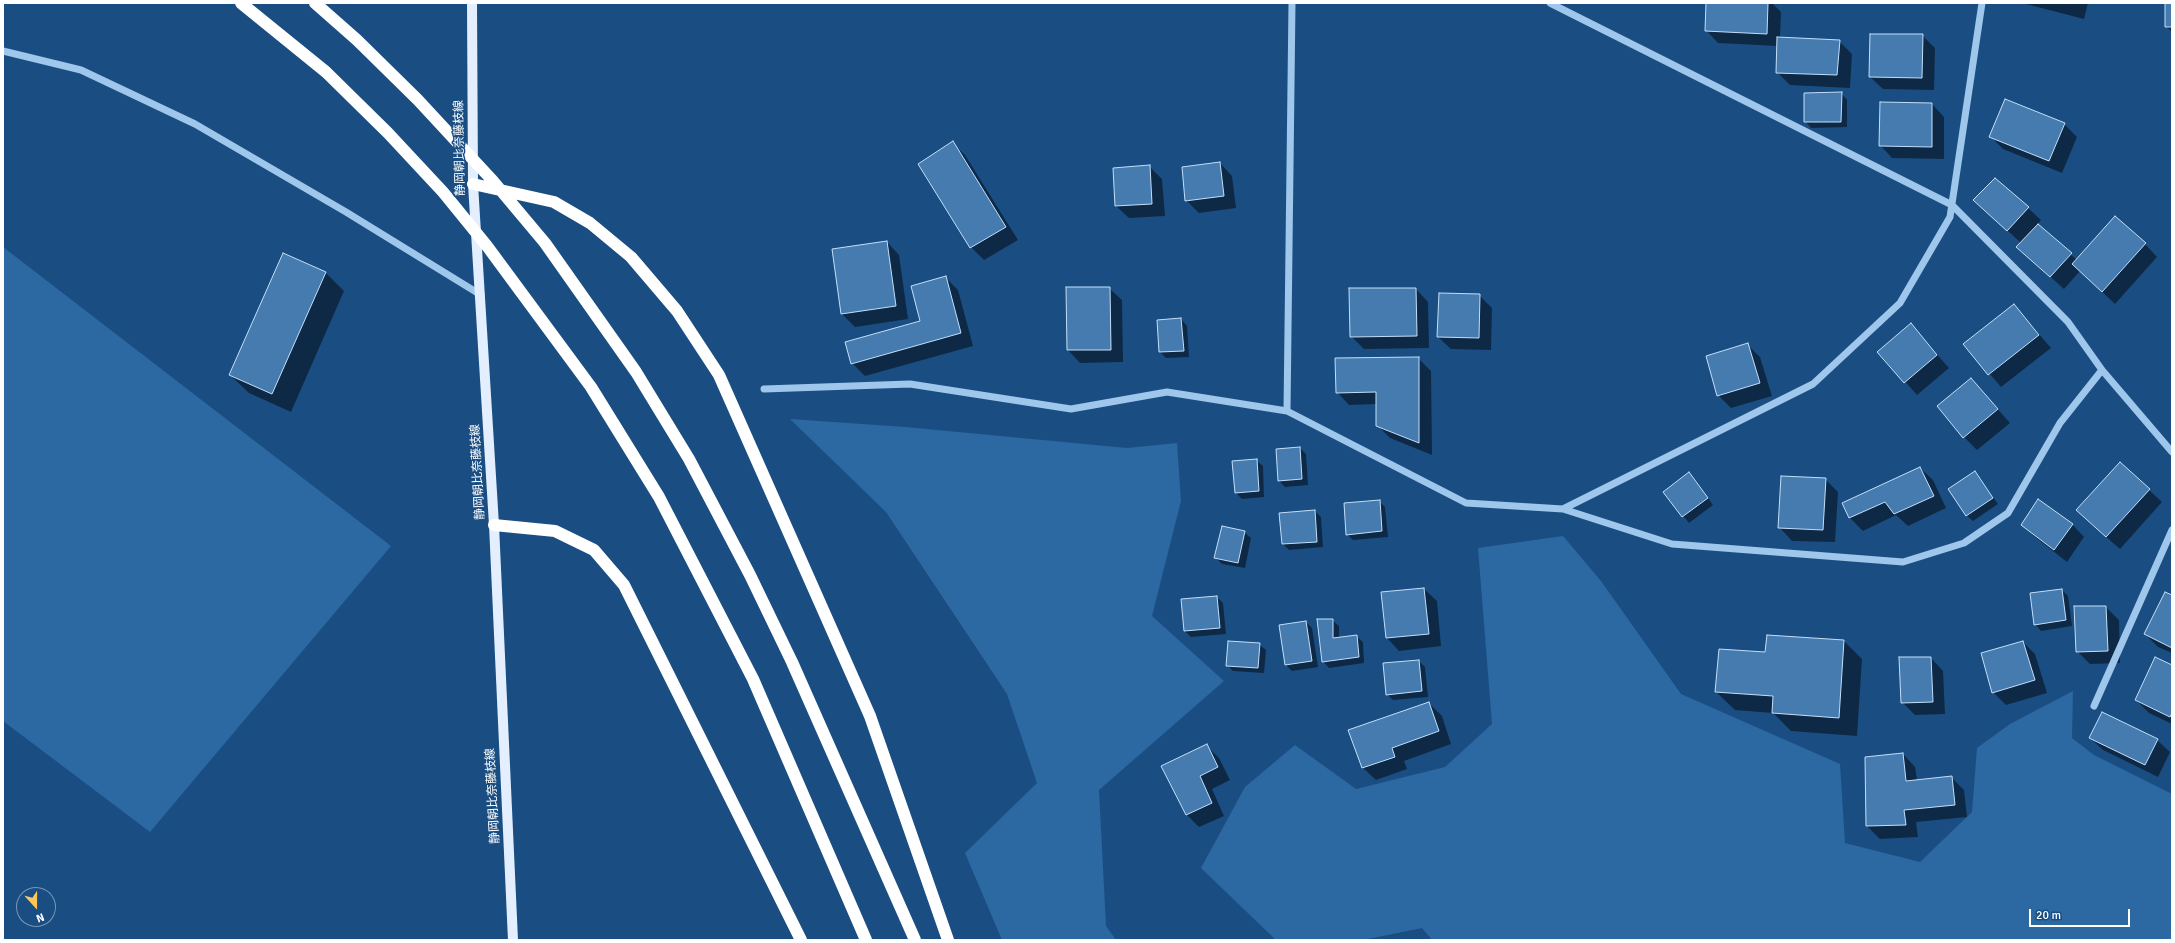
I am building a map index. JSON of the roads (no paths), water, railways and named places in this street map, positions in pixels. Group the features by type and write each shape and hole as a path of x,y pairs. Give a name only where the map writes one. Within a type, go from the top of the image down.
{"highway":[{"path":"241,3 326,72 388,133 443,192 538,314 591,386 659,497 753,679 866,940"},
{"path":"315,3 357,40 418,100 494,181 545,243 577,286 636,372 685,452 750,575 792,662 915,940"},
{"path":"473,184 554,202 590,223 631,257 677,310 719,374 870,716 948,940"},
{"path":"494,525 555,531 594,550 624,585 801,940"}],"main road":[{"name":"静岡朝比奈藤枝線","path":"472,3 473,184 494,525 513,940"}],"street":[{"path":"1287,411 1292,3"},
{"path":"1550,3 1952,205 2068,322 2102,370 2172,452"},
{"path":"1563,509 1813,384 1900,303 1950,217 1982,3"},
{"path":"3,51 81,70 195,124 346,212 481,295"},
{"path":"764,389 910,384 1071,409 1167,392 1287,411 1466,503 1563,509 1672,544 1903,562 1964,544 2008,513 2060,423 2102,370"},
{"path":"2094,706 2170,542 2172,530"}]}
